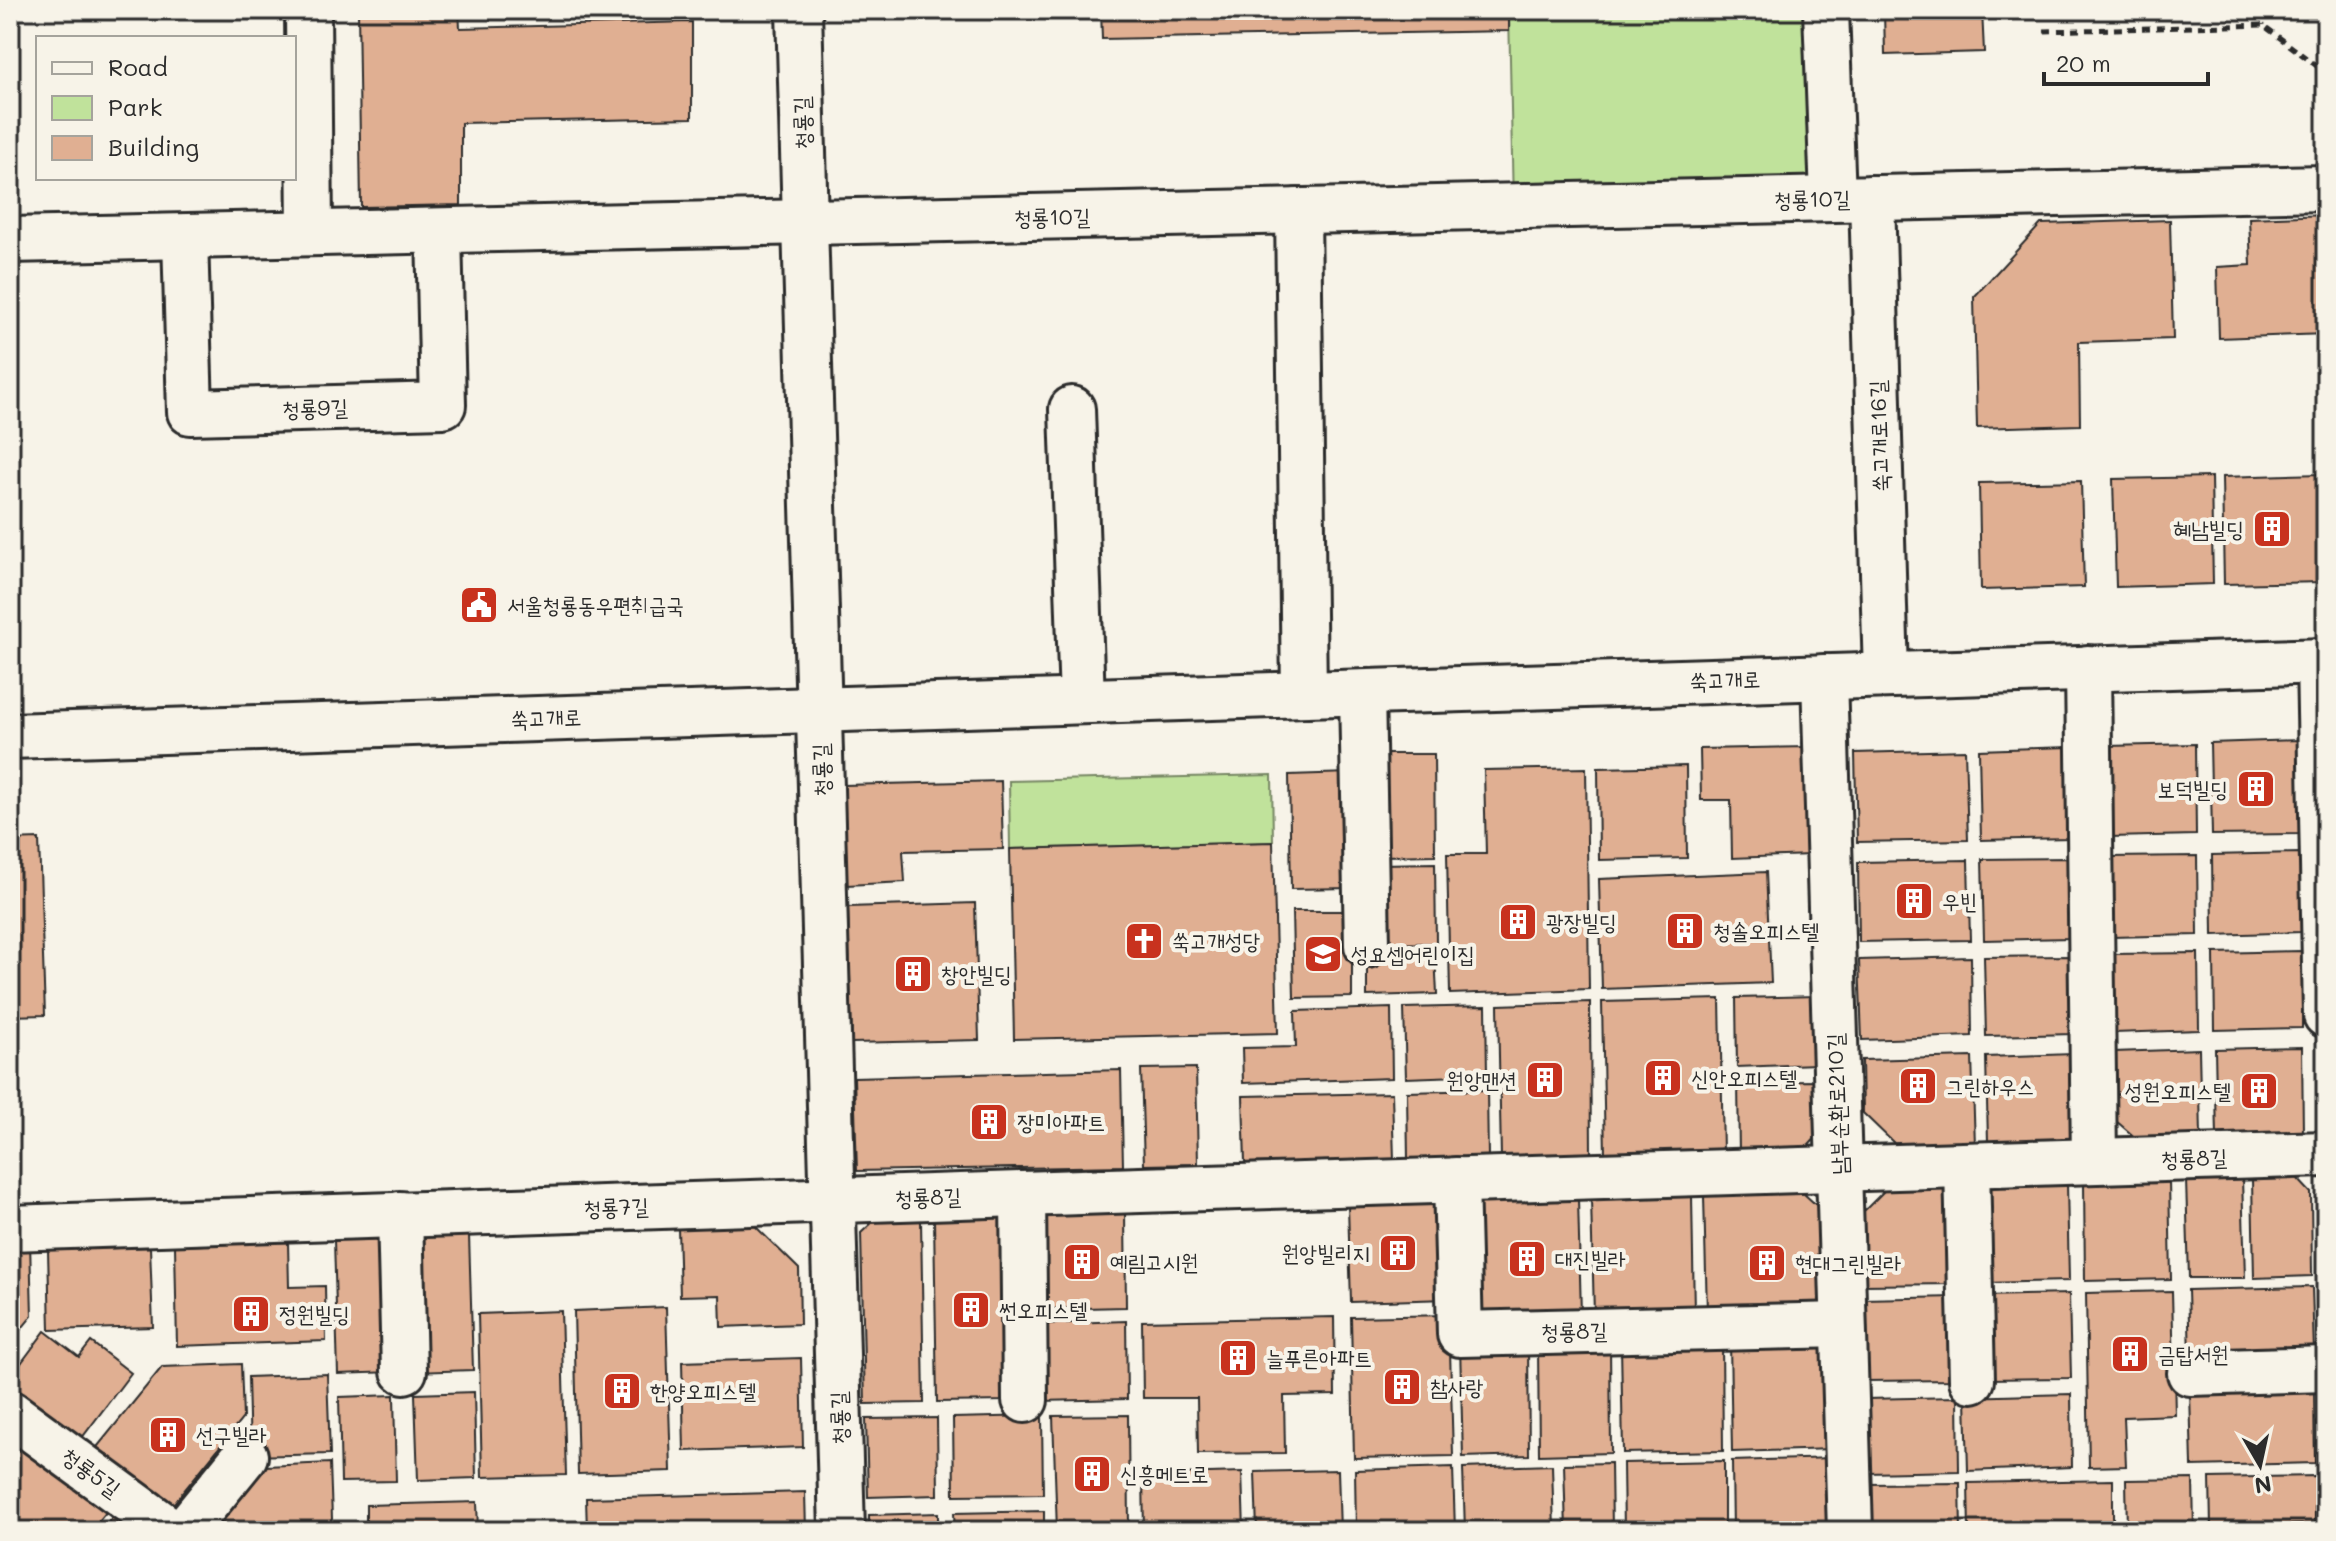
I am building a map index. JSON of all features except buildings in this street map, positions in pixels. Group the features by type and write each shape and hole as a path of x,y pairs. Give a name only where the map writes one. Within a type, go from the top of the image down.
{"street":[{"path":"308,10 310,233"},
{"name":"청룡길","path":"799,10 842,1531"},
{"name":"쑥고개로16길","path":"1826,10 1853,198 1886,675"},
{"name":"청룡10길","path":"805,223 2326,188"},
{"path":"1298,211 1304,694"},
{"path":"10,240 805,223"},
{"name":"청룡9길","path":"185,237 190,412 443,405 439,231"},
{"path":"1072,409 1082,701"},
{"path":"2322,661 2326,1015"},
{"name":"쑥고개로","path":"10,736 2322,661"},
{"path":"2088,668 2094,1161"},
{"name":"남부순환로210길","path":"1824,677 1850,1531"},
{"path":"1362,693 1367,945"},
{"name":"청룡8길","path":"833,1200 2326,1154"},
{"path":"1967,1165 1972,1380"},
{"name":"청룡8길","path":"1456,1180 1460,1334 1843,1325"},
{"path":"1023,1194 1025,1400"},
{"name":"청룡7길","path":"10,1228 833,1200"},
{"path":"400,1214 404,1371"},
{"path":"2190,1373 2326,1369"},
{"name":"청룡5길","path":"10,1413 171,1531"},
{"path":"184,1531 245,1456"}],"path":[{"path":"2262,10 2263,25"},
{"path":"2044,31 2263,25 2326,73"}],"green space":[{"path":"1509,10 1832,10 1847,198 1513,206"},
{"path":"1272,775 1273,842 1010,849 1009,781"}],"place":[{"name":"혜남빌딩","path":"2272,529"},
{"name":"서울청룡동우편취급국","path":"479,605"},
{"name":"보덕빌딩","path":"2256,789"},
{"name":"우빈","path":"1914,901"},
{"name":"광장빌딩","path":"1518,922"},
{"name":"청솔오피스텔","path":"1685,931"},
{"name":"쑥고개성당","path":"1144,941"},
{"name":"성요셉어린이집","path":"1323,954"},
{"name":"창안빌딩","path":"913,974"},
{"name":"신안오피스텔","path":"1663,1078"},
{"name":"원앙맨션","path":"1545,1080"},
{"name":"그린하우스","path":"1918,1086"},
{"name":"성원오피스텔","path":"2259,1091"},
{"name":"장미아파트","path":"989,1122"},
{"name":"원앙빌리지","path":"1398,1253"},
{"name":"대진빌라","path":"1527,1259"},
{"name":"예림고시원","path":"1082,1262"},
{"name":"현대그린빌라","path":"1767,1263"},
{"name":"썬오피스텔","path":"971,1310"},
{"name":"정원빌딩","path":"251,1314"},
{"name":"금탑서원","path":"2130,1354"},
{"name":"늘푸른아파트","path":"1238,1358"},
{"name":"참사랑","path":"1402,1387"},
{"name":"한양오피스텔","path":"622,1391"},
{"name":"선구빌라","path":"168,1435"},
{"name":"신흥메트로","path":"1092,1474"}]}
